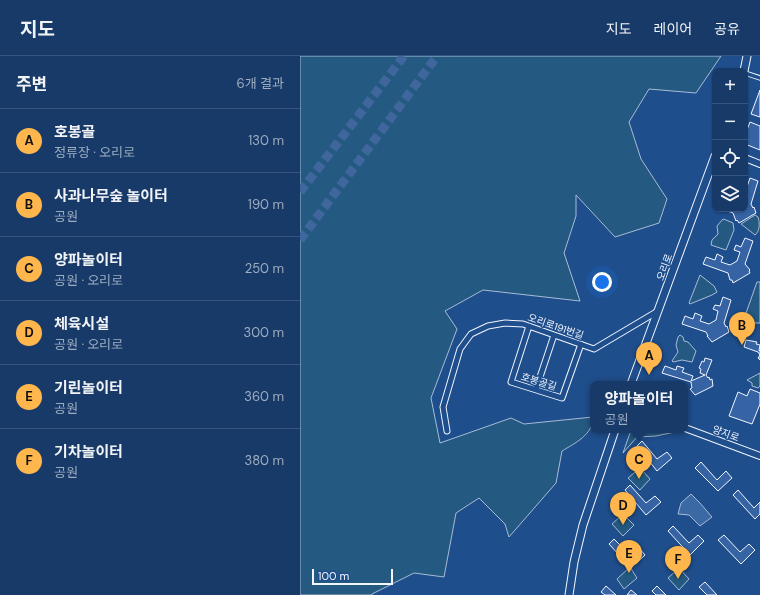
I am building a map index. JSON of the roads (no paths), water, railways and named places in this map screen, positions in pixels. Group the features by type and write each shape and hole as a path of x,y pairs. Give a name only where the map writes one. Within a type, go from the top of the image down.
{"main road":[{"path":"745,68 747,56"},
{"name":"오리로","path":"632,381 712,164"},
{"path":"570,595 574,562 583,525 614,433"},
{"path":"566,595 570,587"}],"street":[{"path":"748,74 760,78"},
{"path":"748,159 760,164"},
{"name":"오리로191번길","path":"447,431 443,407 460,349 470,335 488,326 505,323 523,324 594,349 658,311"},
{"name":"호봉골길","path":"529,326 511,382 562,398 581,344"},
{"path":"536,390 554,335"},
{"name":"양지로","path":"688,429 760,456"}],"tunnel":[{"path":"300,192 404,56"},
{"path":"300,240 437,56"}],"place":[{"name":"사과나무숲 놀이터","path":"742,345"},
{"name":"호봉골","path":"649,375"},
{"name":"양파놀이터","path":"639,479"},
{"name":"체육시설","path":"623,525"},
{"name":"기린놀이터","path":"629,573"},
{"name":"기차놀이터","path":"678,579"}]}
